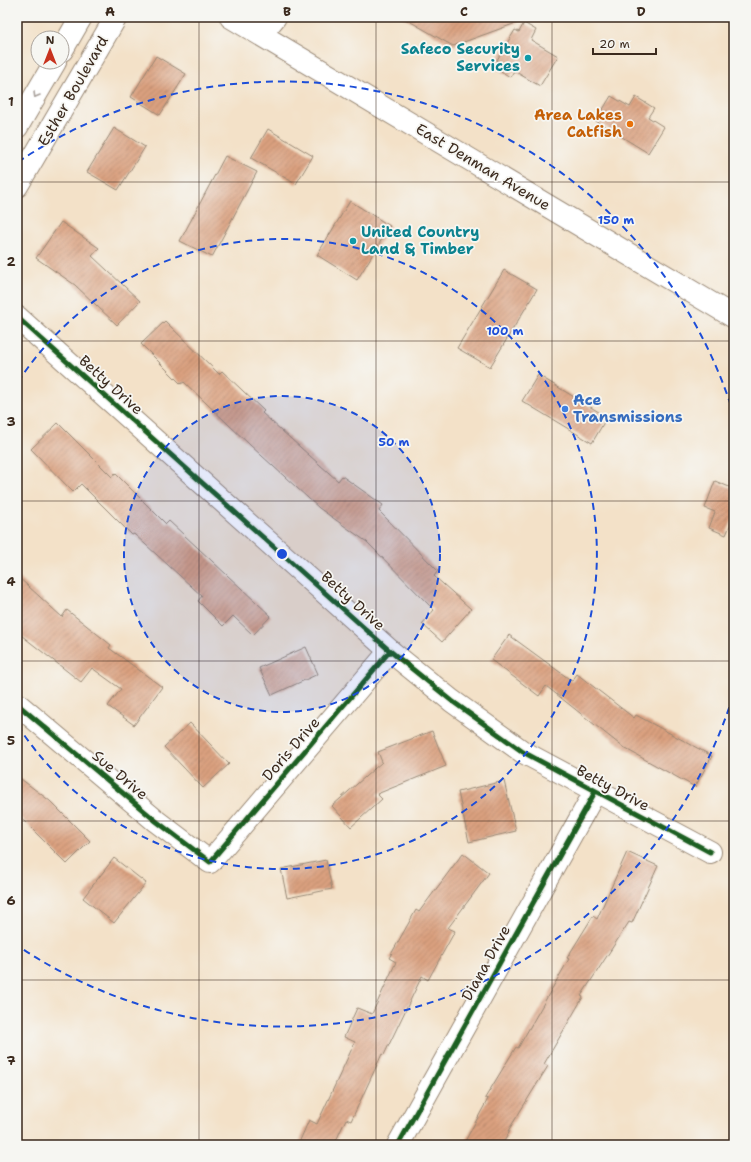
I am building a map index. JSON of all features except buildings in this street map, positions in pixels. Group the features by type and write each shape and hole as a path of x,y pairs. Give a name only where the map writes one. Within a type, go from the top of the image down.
{"street":[{"name":"Esther Boulevard","path":"70,36 81,17"},
{"name":"Esther Boulevard","path":"17,186 116,17"},
{"name":"East Denman Avenue","path":"231,17 262,34 734,317"},
{"path":"262,34 275,17"},
{"name":"Esther Boulevard","path":"17,127 50,70"},
{"name":"Betty Drive","path":"17,317 390,652 452,702 523,752 595,792 710,852"},
{"name":"Doris Drive","path":"210,862 390,652"},
{"name":"Sue Drive","path":"17,704 156,821 210,862"},
{"name":"Diana Drive","path":"398,1145 595,792"}],"cycle path":[{"path":"17,317 390,651 452,701 523,752 710,852"},
{"path":"17,704 156,821 210,862 390,651"},
{"path":"398,1145 595,792"}],"place":[{"name":"Safeco Security Services","path":"528,58"},
{"name":"Area Lakes Catfish","path":"630,124"},
{"name":"United Country Land & Timber","path":"353,241"},
{"name":"Ace Transmissions","path":"565,409"}]}
